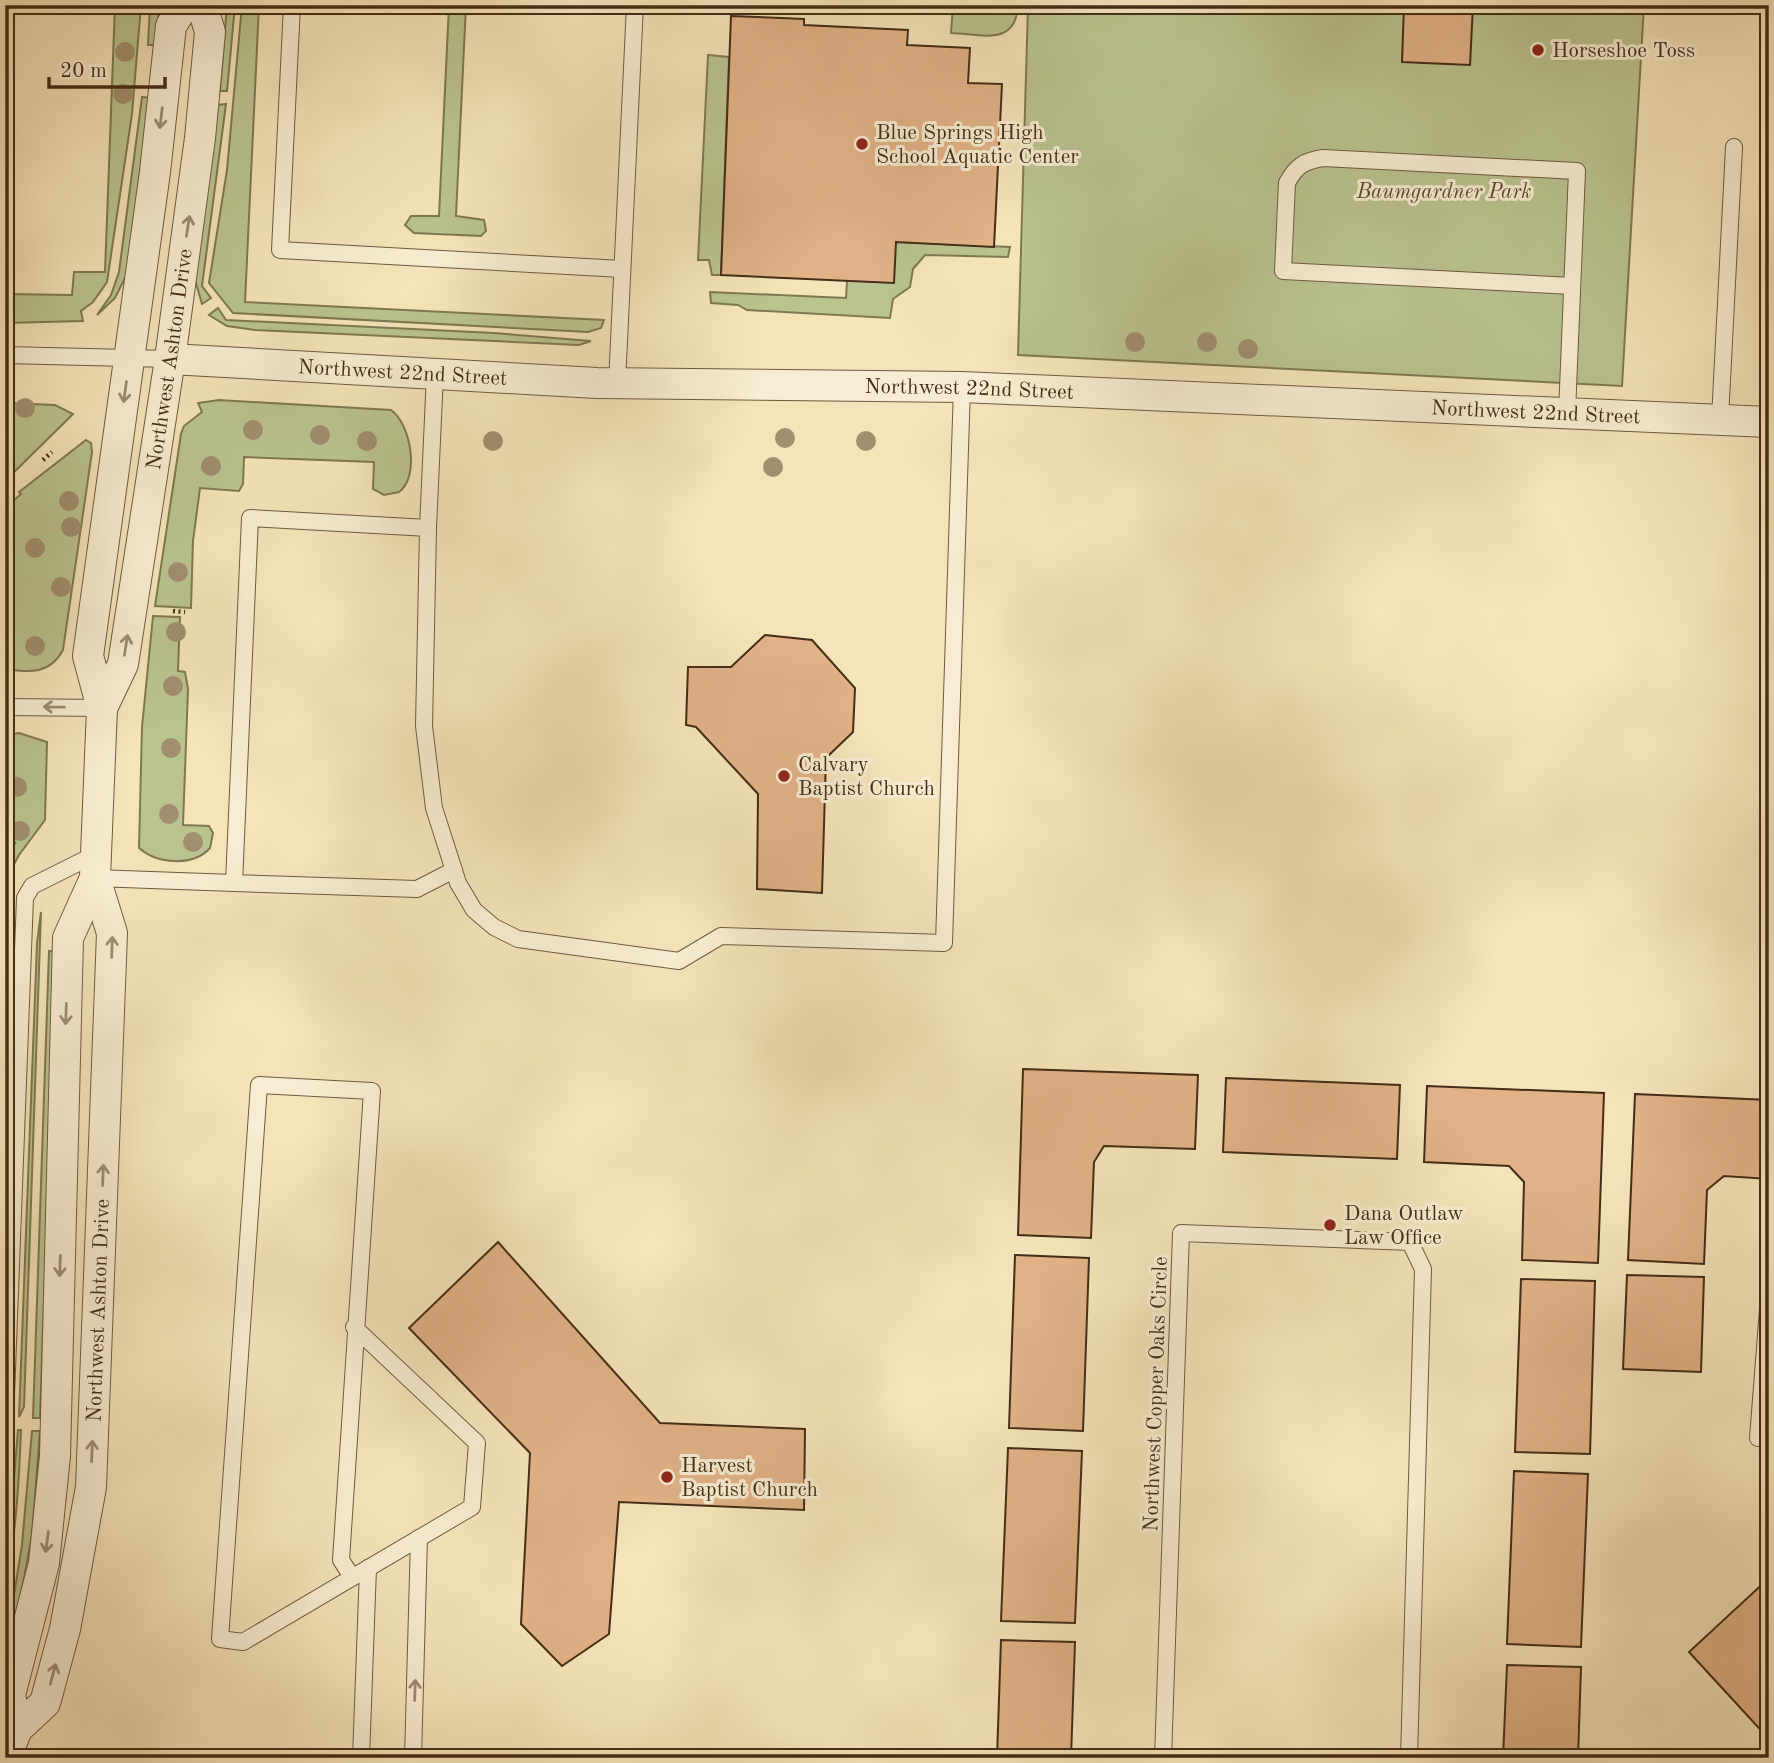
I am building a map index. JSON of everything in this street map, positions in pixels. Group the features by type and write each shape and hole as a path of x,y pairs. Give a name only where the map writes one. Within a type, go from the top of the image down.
{"street":[{"name":"Northwest Ashton Drive","path":"6,1758 17,1729 45,1703 65,1629 91,1487 113,933 96,866 102,708 88,656 129,358 170,26 184,5"},
{"name":"Northwest Ashton Drive","path":"102,708 123,664 170,359 210,32 202,5"},
{"name":"Northwest 22nd Street","path":"170,359 617,383 962,387 1769,422"},
{"name":"Northwest Ashton Drive","path":"17,1729 10,1695 11,1663 44,1563 53,1484 68,938 96,866"}],"lane":[{"path":"292,5 280,250 622,269"},
{"path":"617,383 635,5"},
{"path":"1720,419 1734,147"},
{"path":"1567,413 1577,171 1323,158 1306,161 1293,171 1287,183 1283,271 1572,286"},
{"path":"5,355 170,359"},
{"path":"435,374 428,528 424,726 434,808 454,870 474,910 494,927 518,939 679,961 721,936 944,943 962,387"},
{"path":"234,883 250,518 428,528"},
{"path":"5,707 102,708"},
{"path":"5,1422 25,898 32,886 96,866 234,883 417,889 454,870"},
{"path":"352,1577 341,1560 354,1327 372,1091 259,1085 220,1639 243,1642 472,1507 477,1443 354,1327"},
{"name":"Northwest Copper Oaks Circle","path":"1163,1758 1181,1233 1410,1241 1423,1269 1409,1758"},
{"path":"1758,1438 1769,1296"},
{"path":"413,1758 419,1538"},
{"path":"361,1758 368,1568"}],"path":[{"path":"43,460 52,452"},
{"path":"5,493 14,486"},
{"path":"173,611 185,612"}],"green space":[{"path":"115,5 141,5 132,114 107,282 93,302 81,311 83,321 5,323 5,294 72,295 74,272 105,272"},
{"path":"150,5 159,5 156,45 148,45"},
{"path":"227,5 235,5 227,91 220,91"},
{"path":"242,5 259,5 245,302 604,320 601,328 588,332 233,313 209,283 227,170"},
{"path":"449,5 466,5 456,216 484,220 486,231 481,236 414,233 405,225 411,216 439,216"},
{"path":"953,5 1018,5 1011,27 1004,33 985,36 951,33"},
{"name":"Baumgardner Park","path":"1028,5 1644,5 1622,386 1018,355"},
{"path":"708,55 729,57 721,275 712,275 709,260 698,260"},
{"path":"142,97 152,98 126,276 115,298 97,315 111,295 119,272"},
{"path":"226,104 202,286 211,298 202,304 195,280 218,105"},
{"path":"896,242 1010,247 1008,257 925,255 913,269 910,287 893,299 890,318 747,310 738,305 711,303 710,292 846,298 847,281"},
{"path":"218,308 226,320 494,333 591,341 579,345 255,330 227,326 209,315"},
{"path":"219,400 391,410 398,417 408,438 411,463 406,485 399,492 384,495 373,489 374,462 244,457 243,484 239,491 200,488 193,541 191,608 155,606 181,434 184,426 202,412 198,403"},
{"path":"5,403 55,405 73,414 5,481"},
{"path":"86,440 91,443 92,452 63,650 46,668 31,671 5,669 5,508 21,494 19,492"},
{"path":"153,616 180,617 178,671 185,672 188,689 183,825 209,826 213,833 210,848 185,861 165,860 139,848 142,727"},
{"path":"19,733 47,742 45,820 19,855 5,881 5,858 16,842 5,853 5,735"},
{"path":"41,912 24,1407 19,1417 37,943"},
{"path":"49,951 56,952 40,1418 33,1418"},
{"path":"18,1430 21,1430 16,1509 5,1588"},
{"path":"32,1431 40,1431 32,1535 17,1616 10,1620 22,1545"}],"building":[{"path":"1404,5 1473,5 1470,65 1402,62"},
{"name":"Blue Springs High School Aquatic Center","path":"731,16 804,19 804,25 908,30 907,45 970,48 968,83 1002,84 994,247 896,242 894,283 721,275"},
{"name":"Calvary Baptist Church","path":"765,635 812,640 855,688 853,732 826,758 822,893 757,889 758,794 696,727 686,725 688,667 731,667"},
{"path":"1023,1069 1198,1075 1195,1149 1104,1146 1094,1162 1091,1238 1018,1235"},
{"path":"1226,1078 1400,1085 1397,1159 1223,1152"},
{"path":"1427,1086 1604,1093 1598,1263 1522,1260 1524,1182 1509,1166 1424,1162"},
{"path":"1635,1094 1769,1100 1769,1179 1724,1176 1707,1190 1704,1264 1628,1260"},
{"name":"Harvest Baptist Church","path":"498,1242 660,1423 805,1429 804,1510 619,1502 609,1634 562,1666 521,1624 530,1453 409,1328"},
{"path":"1015,1255 1089,1258 1083,1431 1009,1428"},
{"path":"1627,1275 1704,1277 1701,1372 1623,1369"},
{"path":"1521,1279 1595,1281 1590,1454 1515,1452"},
{"path":"1008,1448 1082,1451 1075,1623 1001,1621"},
{"path":"1514,1471 1588,1474 1581,1647 1507,1644"},
{"path":"1769,1578 1769,1738 1768,1738 1689,1652"},
{"path":"1001,1640 1075,1642 1071,1758 997,1758"},
{"path":"1507,1665 1581,1667 1578,1758 1503,1758"}],"place":[{"name":"Horseshoe Toss","path":"1538,50"},
{"name":"Blue Springs High School Aquatic Center","path":"862,144"},
{"name":"Calvary Baptist Church","path":"784,776"},
{"name":"Dana Outlaw Law Office","path":"1330,1225"},
{"name":"Harvest Baptist Church","path":"667,1477"}]}
